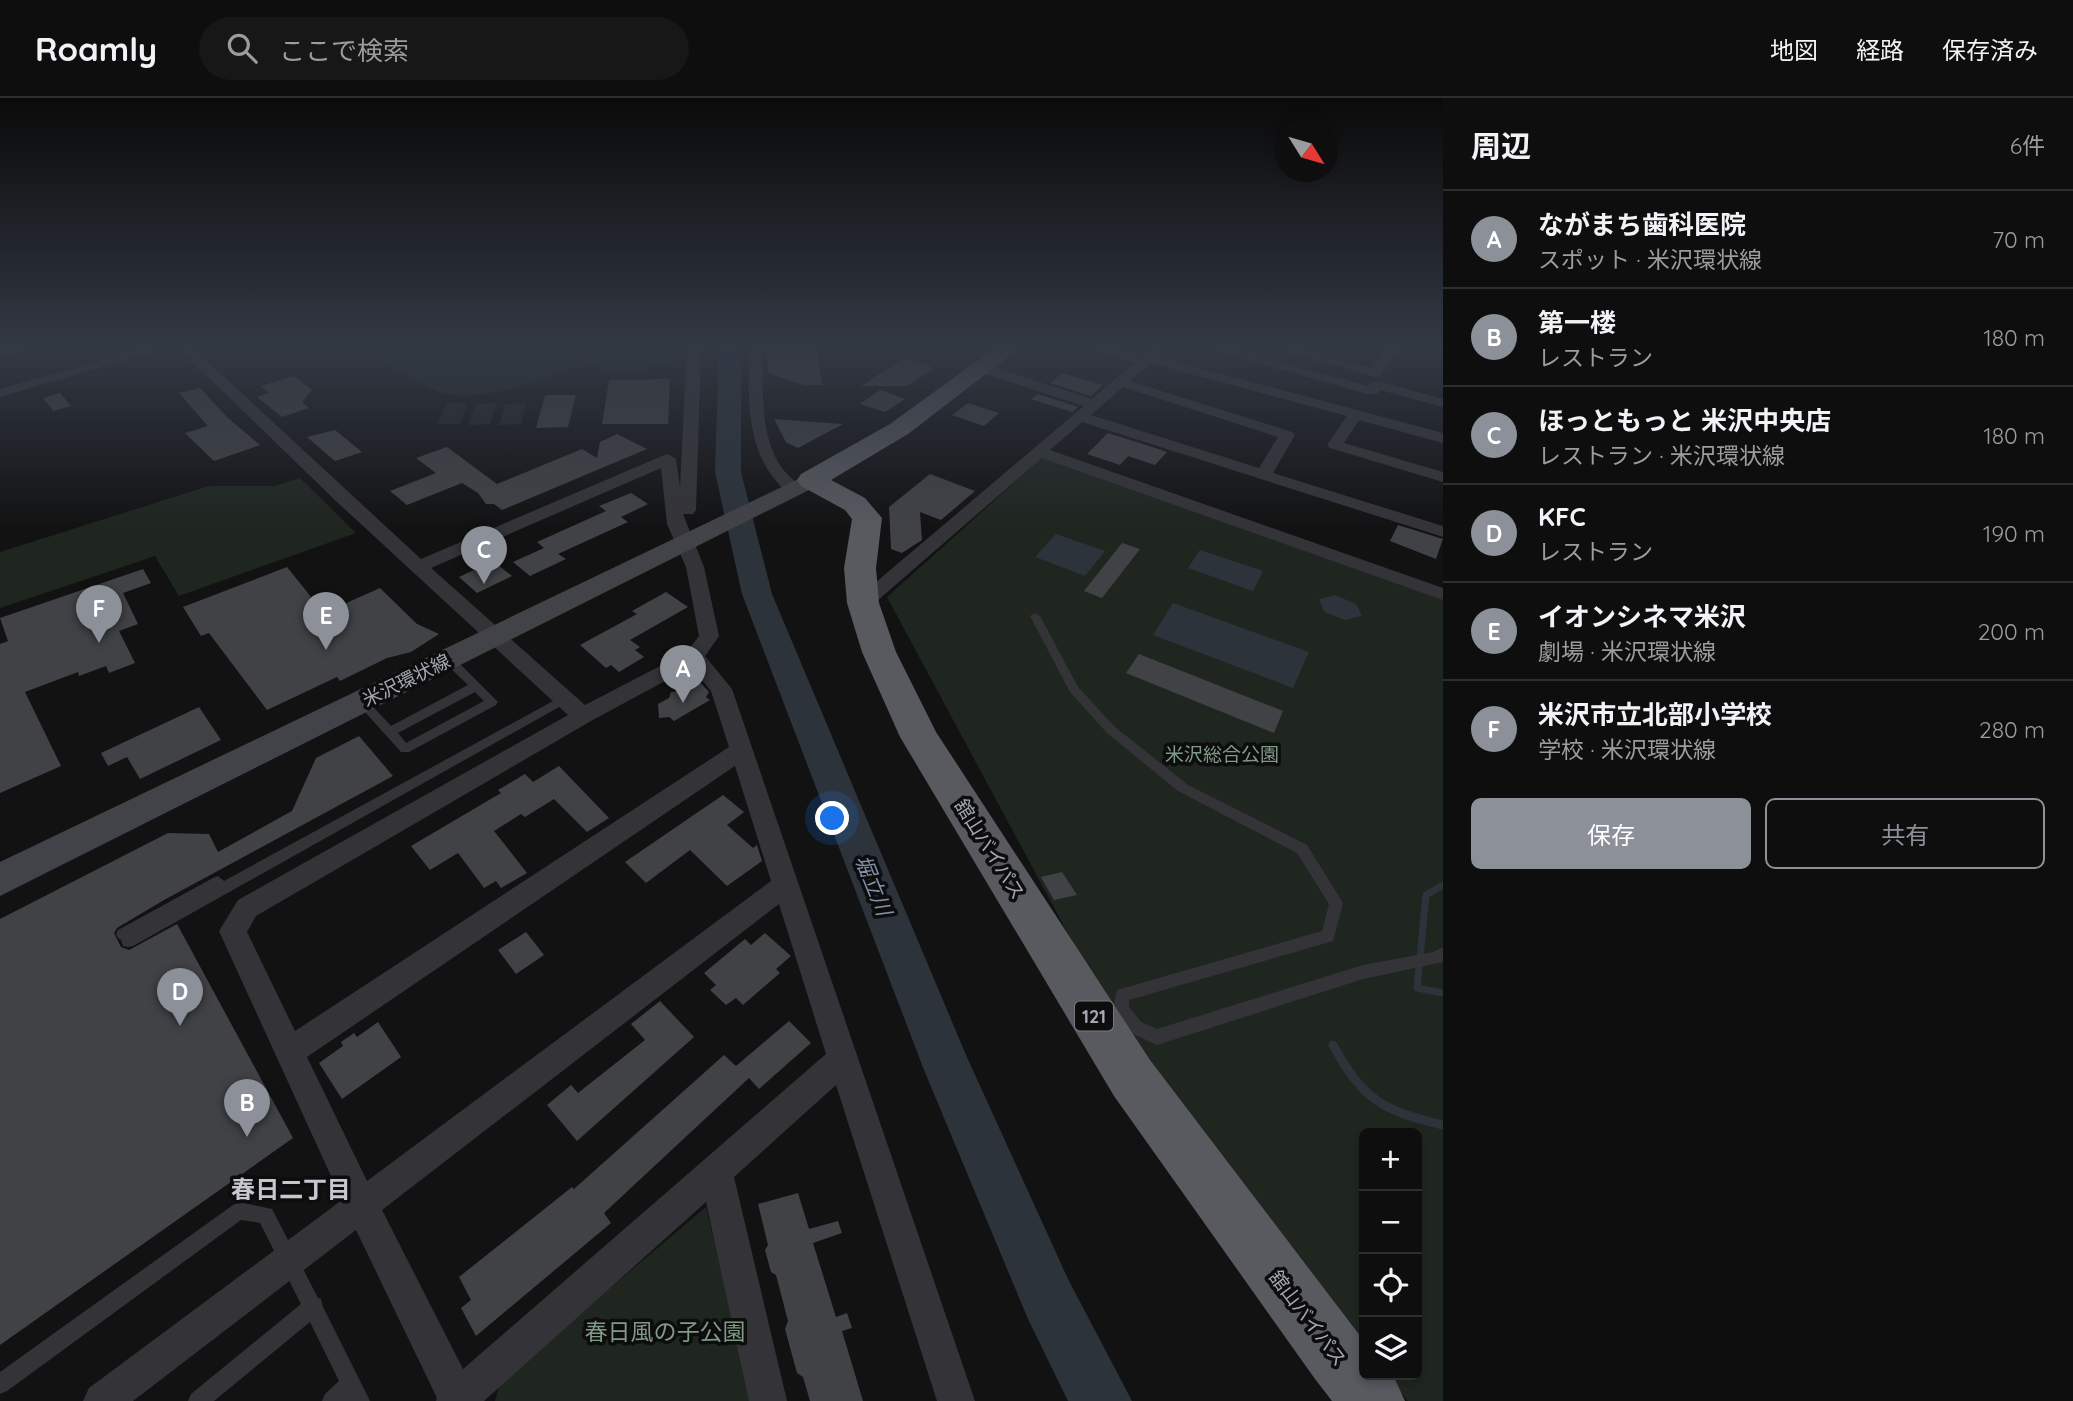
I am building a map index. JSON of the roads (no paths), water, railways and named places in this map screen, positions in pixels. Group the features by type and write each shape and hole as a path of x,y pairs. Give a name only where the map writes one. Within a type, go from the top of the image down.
{"highway":[{"path":"802,484 899,429 928,408"},
{"name":"舘山バイパス","path":"802,484 855,504 867,519 860,568 863,603 879,652 919,737 1132,1078 1337,1357 1373,1401"}],"main road":[{"name":"米沢環状線","path":"0,880 495,636 693,528 770,501 802,484"}],"street":[{"path":"248,408 569,703"},
{"path":"694,408 695,567 701,608 709,636 694,657 569,703 247,908 233,931 361,1204 457,1400 843,1059"},
{"path":"759,408 760,436 779,480 802,484"},
{"path":"863,603 1090,408"},
{"path":"1201,408 1287,435 1263,475"},
{"path":"1324,408 1443,438"},
{"path":"1350,408 1335,445 1443,477"},
{"path":"1081,417 1443,532"},
{"path":"1040,452 1443,594"},
{"path":"420,566 668,459 676,524 693,528"},
{"path":"694,657 721,689 956,1401"},
{"path":"290,1051 741,750"},
{"path":"102,1401 785,885"},
{"path":"716,1172 768,1401"}],"lane":[{"path":"1035,616 1074,689 1111,730 1183,788 1302,849 1336,903 1328,936 1122,995 1121,1009 1135,1027 1157,1037 1363,972 1436,958 1443,954"},
{"path":"362,702 405,749 492,702 448,659"},
{"path":"390,732 476,686"},
{"path":"126,937 505,728 569,703"},
{"path":"0,1384 239,1211 266,1215 314,1306 356,1393 332,1401"},
{"path":"198,1401 314,1306"}],"waterway":[{"name":"堀立川","path":"729,408 728,472 757,594 948,1070 1048,1299 1101,1401"},
{"path":"1443,885 1426,895 1417,988 1443,993"},
{"path":"1333,1045 1354,1079 1377,1100 1405,1114 1443,1125"}],"place":[{"name":"ほっともっと 米沢中央店","path":"484,584"},
{"name":"米沢市立北部小学校","path":"99,643"},
{"name":"イオンシネマ米沢","path":"326,650"},
{"name":"ながまち歯科医院","path":"683,703"},
{"name":"KFC","path":"180,1026"},
{"name":"第一楼","path":"247,1137"}],"district":[{"name":"春日二丁目","path":"291,1189"}],"park label":[{"name":"米沢総合公園","path":"1222,754"},
{"name":"春日風の子公園","path":"665,1331"}]}
